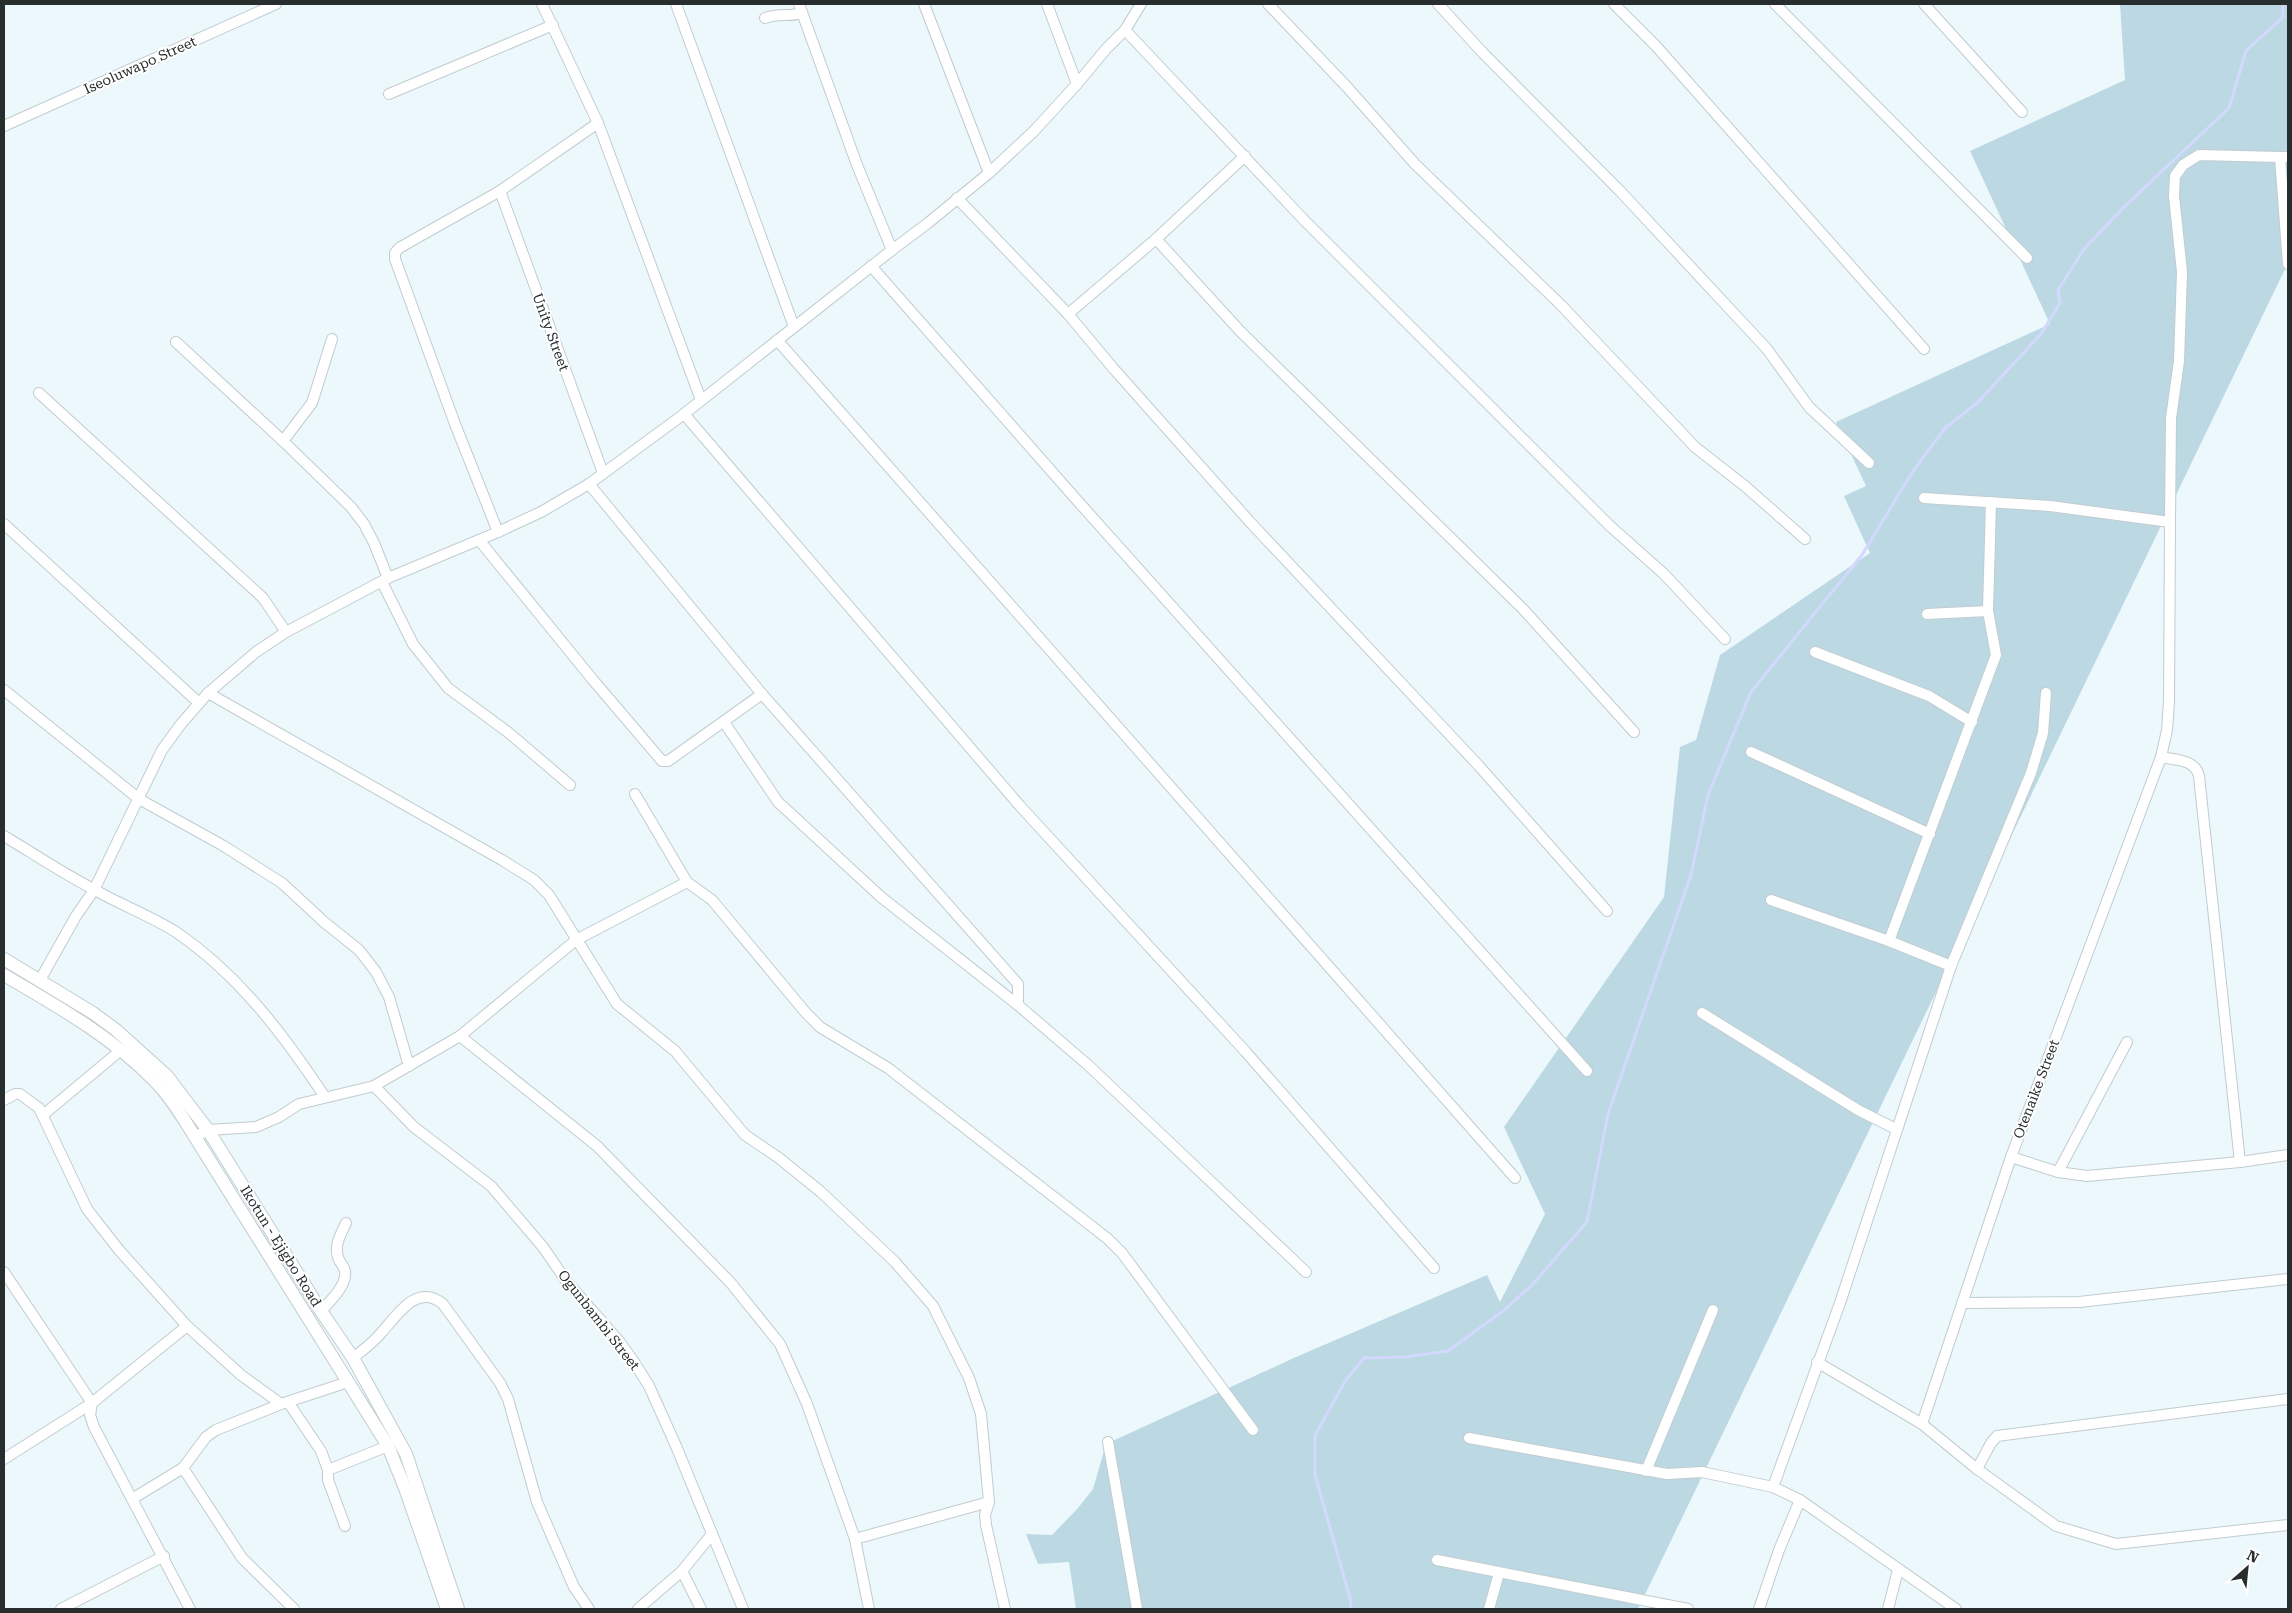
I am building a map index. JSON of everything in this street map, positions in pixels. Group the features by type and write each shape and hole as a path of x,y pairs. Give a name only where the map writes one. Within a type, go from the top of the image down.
{"main road":[{"name":"Ikotun - Ejigbo Road","path":"4,959 93,1013 116,1030 166,1076 208,1130 321,1311 353,1358 406,1454 458,1609"},
{"name":"Ikotun - Ejigbo Road","path":"4,975 71,1014 121,1050 155,1082 196,1137 388,1446 405,1488 447,1609"}],"street":[{"name":"Iseoluwapo Street","path":"4,126 276,4"},
{"path":"542,4 598,123 701,400"},
{"path":"676,4 794,327"},
{"path":"924,4 989,173"},
{"path":"1047,4 1077,84"},
{"path":"40,980 76,916 94,890 162,750 208,693 256,652 286,632 385,580 541,512 589,484 684,414 989,173 1034,131 1077,84 1106,49 1125,30 1141,4"},
{"path":"1268,4 1347,87 1415,164 1561,305 1695,447 1746,486 1805,538"},
{"path":"1438,4 1483,53 1620,191 1767,349 1809,407 1870,463"},
{"path":"1614,4 1656,46 1924,349"},
{"path":"1775,4 2026,258"},
{"path":"1924,4 2022,112"},
{"path":"765,18 775,14 791,16 800,8 857,164 892,250"},
{"path":"389,94 553,25"},
{"path":"1125,30 1304,220 1610,526 1664,574 1725,639"},
{"path":"498,532 395,259 395,253 399,248 500,191 598,123"},
{"name":"Otenaike Street","path":"1922,1424 2011,1156 2161,757 2167,730 2169,702 2171,418 2179,361 2182,272 2174,196 2175,176 2184,165 2199,155 2284,157"},
{"path":"1068,314 1156,239 1244,156"},
{"path":"2284,157 2288,264"},
{"name":"Unity Street","path":"500,191 603,473"},
{"path":"958,198 1068,314 1250,522 1473,760 1607,911"},
{"path":"1156,239 1240,331 1523,609 1634,732"},
{"path":"871,266 1075,498 1587,1071"},
{"path":"283,441 312,403 332,339"},
{"path":"777,340 1515,1178"},
{"path":"176,342 338,493 364,524 374,543 385,580 413,644 448,688 509,733 570,785"},
{"path":"39,393 263,598 286,632"},
{"path":"684,414 1020,806 1245,1051 1434,1268"},
{"path":"589,484 762,694 1018,984 1018,1006"},
{"path":"1924,498 2050,506 2170,522"},
{"path":"1889,941 1996,655 1988,611 1991,502"},
{"path":"4,524 199,703"},
{"path":"479,540 662,761 668,761 762,694"},
{"path":"1927,614 1988,611"},
{"path":"1815,652 1929,696 1972,722"},
{"path":"4,690 139,798 222,845 282,883 324,922 359,950 376,972 389,997 409,1066"},
{"path":"208,693 534,880 550,895 617,1004 675,1051 745,1135 779,1158 821,1192 895,1262 933,1306 969,1378 981,1414 988,1502 984,1515 1005,1609"},
{"path":"1773,1488 1817,1362 1840,1304 1951,966 2031,773 2043,733 2046,693"},
{"path":"724,722 778,802 881,898 1018,1006 1088,1065 1306,1272"},
{"path":"1751,752 1930,834"},
{"path":"2161,757 2192,764 2197,769 2199,776 2240,1162"},
{"path":"635,794 687,882 712,900 792,997 820,1027 888,1068 1108,1239 1122,1253 1253,1430"},
{"path":"4,836 94,890 174,932 212,960 252,998 274,1025 324,1097"},
{"path":"196,1137 208,1130 256,1127 279,1117 299,1104 374,1086 460,1036 576,940 687,882"},
{"path":"1771,900 1889,941 1951,966"},
{"path":"1702,1013 1858,1110 1896,1129"},
{"path":"460,1036 597,1146 730,1282 780,1344 807,1404 855,1539 869,1609"},
{"path":"2058,1172 2128,1042"},
{"path":"43,1114 121,1050"},
{"name":"Ogunbambi Street","path":"374,1086 414,1128 491,1186 543,1246 588,1308 619,1341 649,1386 729,1571 743,1609"},
{"path":"4,1100 14,1094 20,1094 39,1108 68,1173 87,1209 119,1250 187,1326 241,1375 285,1403 321,1451 328,1470 328,1480 345,1526"},
{"path":"2011,1156 2058,1172 2087,1176 2288,1156"},
{"path":"321,1311 339,1291 343,1280 345,1272 338,1259 337,1250 339,1238 346,1223"},
{"path":"4,1272 92,1403 90,1415 94,1427 164,1556 190,1609"},
{"path":"1962,1303 2070,1302 2288,1278"},
{"path":"353,1358 375,1339 398,1312 417,1299 427,1295 443,1304 500,1383 508,1399 536,1502 574,1587 589,1609"},
{"path":"1646,1471 1713,1310"},
{"path":"4,1459 92,1403 187,1326"},
{"path":"1817,1362 1922,1424 1977,1469 2056,1526 2116,1544 2288,1525"},
{"path":"132,1499 183,1468 206,1437 216,1430 285,1403 348,1382"},
{"path":"1977,1469 1991,1443 1997,1436 2288,1399"},
{"path":"1469,1438 1646,1471 1667,1474 1702,1472 1773,1488 1800,1500 1956,1609"},
{"path":"1108,1442 1137,1609"},
{"path":"328,1470 388,1446"},
{"path":"183,1468 242,1558 294,1609"},
{"path":"1759,1609 1779,1550 1800,1500"},
{"path":"855,1539 988,1502"},
{"path":"638,1609 682,1571 712,1534"},
{"path":"61,1609 164,1556"},
{"path":"1437,1560 1688,1609"},
{"path":"1888,1609 1898,1570"},
{"path":"682,1571 700,1609"},
{"path":"1489,1609 1499,1573"}],"shaded area":[{"path":"2120,4 2288,4 2288,263 1638,1609 1076,1609 1069,1562 1038,1564 1026,1534 1052,1535 1078,1508 1093,1489 1106,1444 1296,1357 1487,1275 1500,1302 1545,1214 1504,1127 1664,897 1680,747 1696,740 1720,655 1870,553 1844,496 1866,486 1836,422 2050,324 1970,151 2125,80"}],"waterway":[{"path":"1351,1609 1350,1598 1315,1475 1315,1435 1346,1380 1364,1358 1405,1357 1448,1351 1503,1311 1531,1286 1587,1222 1608,1114 1691,875 1708,795 1751,692 1862,555 1913,471 1945,428 1978,402 2041,334 2060,303 2058,290 2084,249 2124,207 2229,108 2246,51 2283,17 2283,4"}]}
